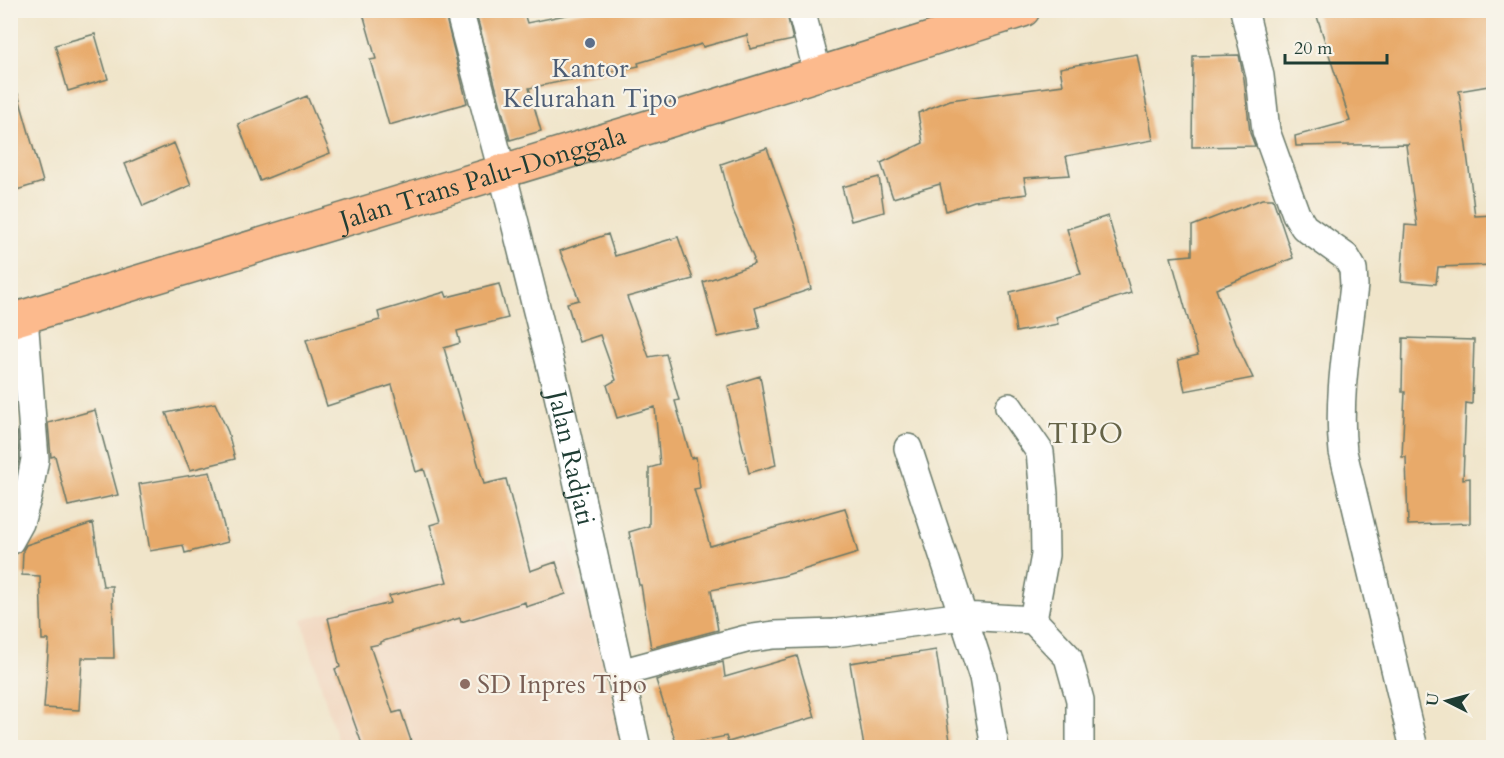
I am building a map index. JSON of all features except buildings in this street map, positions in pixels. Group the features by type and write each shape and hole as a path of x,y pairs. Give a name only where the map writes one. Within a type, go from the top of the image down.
{"highway":[{"name":"Jalan Trans Palu-Donggala","path":"17,319 818,74 966,19 1023,10"}],"street":[{"name":"Jalan Radjati","path":"459,10 558,395 638,747"},
{"path":"801,10 818,74"},
{"path":"1244,10 1260,76 1266,131 1296,214 1304,227 1346,257 1353,269 1354,285 1342,404 1343,452 1414,747"},
{"path":"10,541 20,523 35,459 17,319"},
{"path":"1009,407 1040,453 1044,494 1045,555 1033,620"},
{"path":"908,448 983,677 994,747"},
{"path":"620,673 746,639 774,635 835,633 963,616 1033,620 1068,657 1080,699 1080,747"}],"shaded area":[{"name":"SD Inpres Tipo","path":"568,542 627,747 339,747 302,620"}],"place":[{"name":"Kantor Kelurahan Tipo","path":"590,43"},
{"name":"SD Inpres Tipo","path":"465,684"}],"district":[{"name":"TIPO","path":"1086,433"}]}
